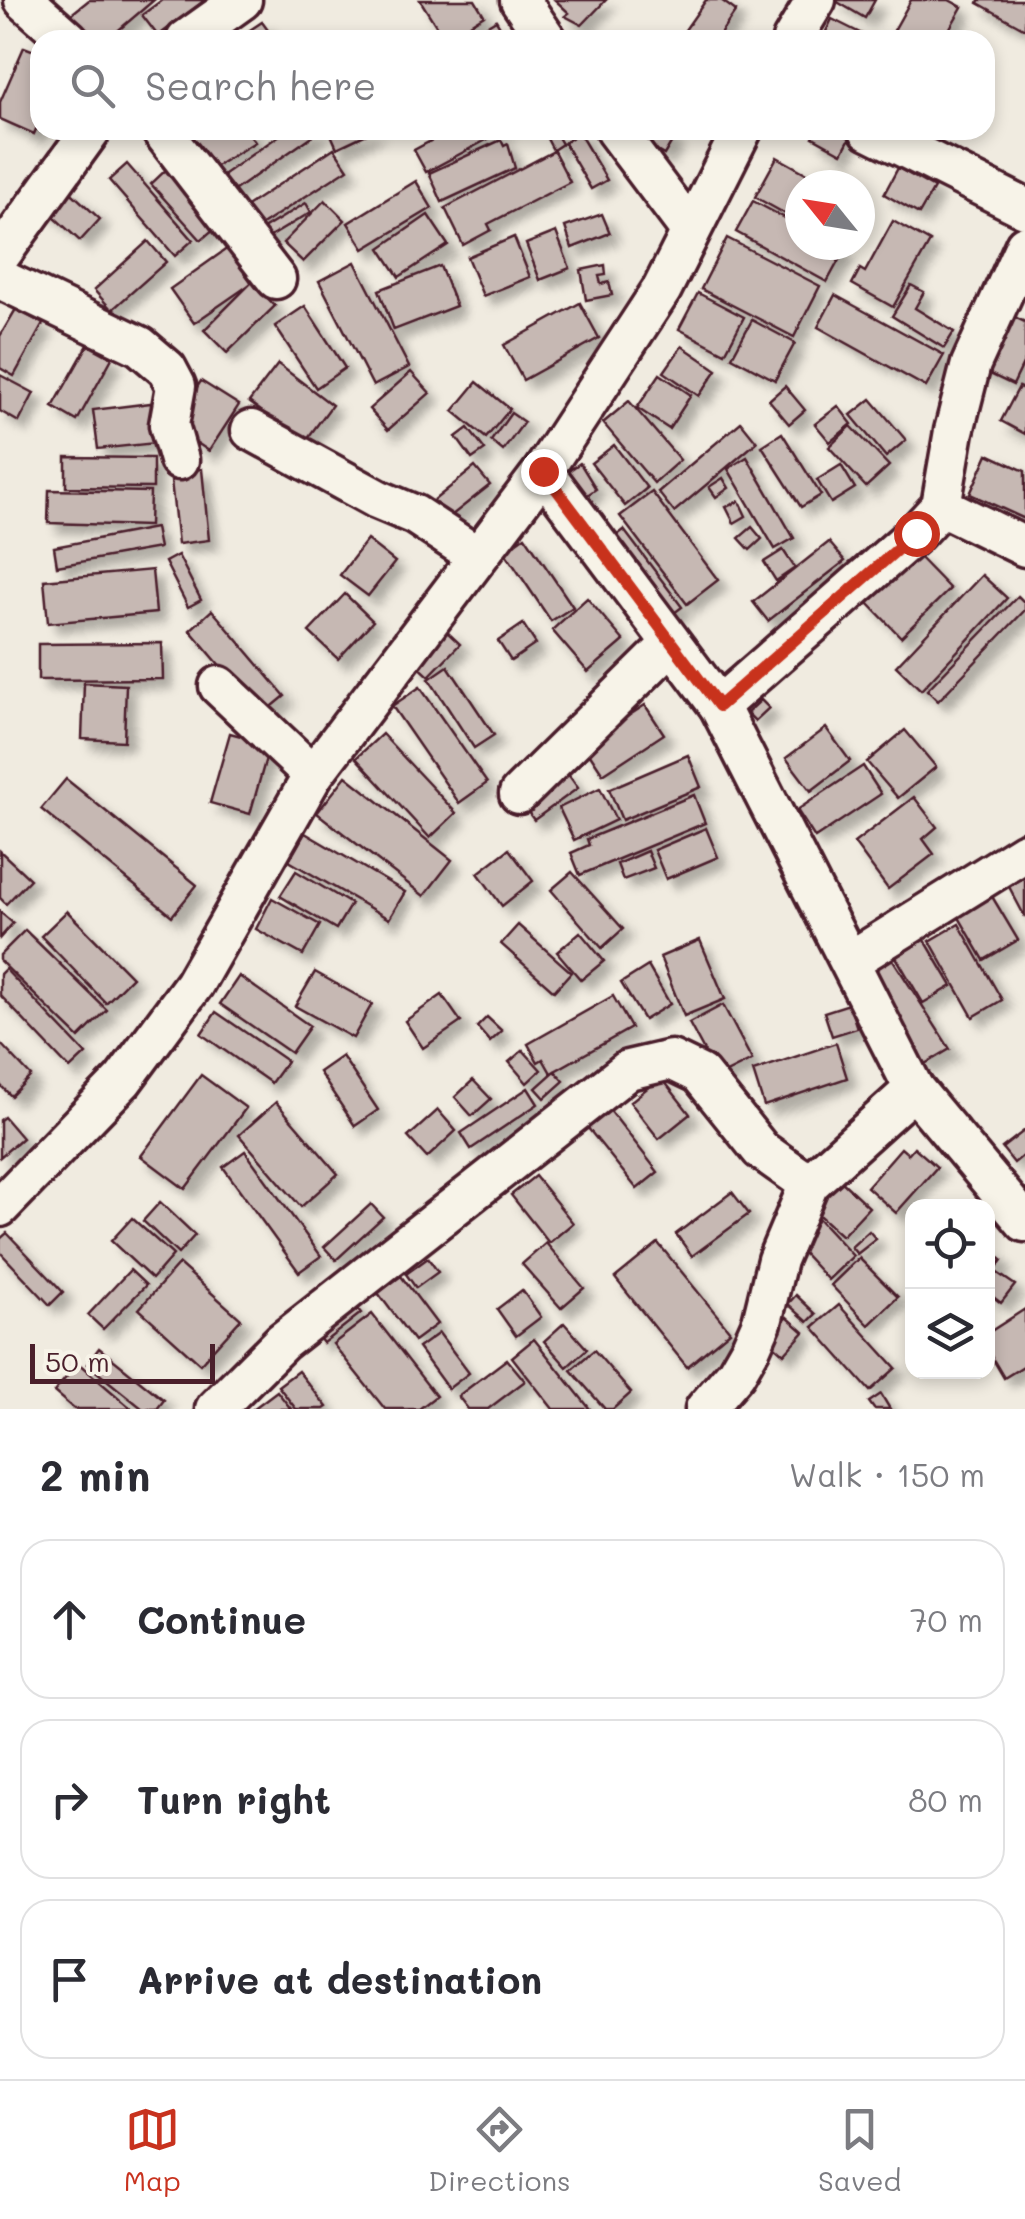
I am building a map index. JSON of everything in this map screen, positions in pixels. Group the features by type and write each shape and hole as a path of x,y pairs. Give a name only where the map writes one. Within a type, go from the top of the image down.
{"street":[{"path":"24,0 58,30"},
{"path":"200,30 242,0"},
{"path":"520,0 541,30"},
{"path":"798,30 816,0"},
{"path":"0,256 85,140"},
{"path":"169,140 276,279"},
{"path":"622,140 690,230"},
{"path":"0,1208 123,1080 194,984 313,775 543,471 662,289 737,140"},
{"path":"889,140 1025,208"},
{"path":"719,706 916,533 940,506 972,364 1025,245"},
{"path":"0,278 140,346 167,370 176,386 169,425 179,460"},
{"path":"251,430 416,516 477,556"},
{"path":"543,471 719,706 914,1089 1025,1222"},
{"path":"940,506 1025,547"},
{"path":"519,794 671,644"},
{"path":"219,686 313,775"},
{"path":"850,961 1025,852"},
{"path":"215,1409 282,1342 628,1070 671,1060 700,1074 761,1150 809,1184"},
{"path":"705,1409 736,1373 751,1347 762,1322 777,1260 809,1184 914,1089"}],"building":[{"path":"89,0 154,0 119,30 72,30 64,20"},
{"path":"162,0 205,0 166,30 153,30 142,15"},
{"path":"420,0 475,0 484,15 461,30 439,30"},
{"path":"555,0 606,0 582,25 565,16 569,13"},
{"path":"706,0 721,0 736,11 723,30 685,30"},
{"path":"834,0 875,0 865,18"},
{"path":"911,0 949,0 962,7 949,30 894,30"},
{"path":"1025,0 1025,29 978,3"},
{"path":"832,19 854,30 827,30"},
{"path":"496,20 502,30 480,30"},
{"path":"262,22 268,30 250,30"},
{"path":"24,47 30,49 30,132 0,119 0,102"},
{"path":"193,140 255,142 211,169"},
{"path":"273,140 307,140 225,197 214,181"},
{"path":"333,140 354,140 337,148"},
{"path":"432,140 486,140 426,172 414,150"},
{"path":"501,140 504,146 508,144 515,168 442,202 429,173"},
{"path":"548,140 560,140 562,144 553,150"},
{"path":"583,140 607,180 591,189 564,143"},
{"path":"651,140 673,140 664,155 648,146"},
{"path":"818,140 849,140 842,153"},
{"path":"334,148 348,169 252,231 239,211"},
{"path":"554,151 570,182 488,224 491,230 463,245 445,208"},
{"path":"777,157 800,170 785,170 785,214 755,197"},
{"path":"127,164 193,240 175,256 109,180"},
{"path":"171,165 222,222 201,240 151,184"},
{"path":"898,168 934,188 919,214 884,194"},
{"path":"416,181 432,208 364,249 348,223"},
{"path":"62,184 100,219 80,241 42,206"},
{"path":"325,200 345,220 303,262 283,243"},
{"path":"753,201 785,218 785,259 736,232"},
{"path":"306,203 311,212 260,243 255,234"},
{"path":"602,214 610,233 572,248 565,227"},
{"path":"428,215 448,245 399,277 380,248"},
{"path":"893,221 930,242 893,307 852,284 860,269 865,272 875,260"},
{"path":"556,232 570,268 540,280 526,244"},
{"path":"514,237 530,277 483,296 467,257"},
{"path":"727,238 820,286 794,337 701,289"},
{"path":"148,241 166,262 112,310 94,290"},
{"path":"228,248 252,283 194,323 170,289"},
{"path":"787,260 839,260 827,282"},
{"path":"355,262 409,367 373,386 319,281"},
{"path":"605,265 606,275 599,276 601,284 609,282 612,295 586,300 581,270"},
{"path":"440,266 456,306 394,330 379,290"},
{"path":"252,282 275,306 227,353 204,330"},
{"path":"911,285 924,292 915,308 954,332 944,348 892,316"},
{"path":"698,293 744,317 725,353 679,329"},
{"path":"835,295 944,355 926,387 818,327"},
{"path":"580,303 599,338 523,380 504,345"},
{"path":"305,306 345,368 316,388 275,326"},
{"path":"16,309 43,324 14,376 0,368 0,336"},
{"path":"1002,311 1025,322 1025,360 1013,385 975,367"},
{"path":"752,320 795,343 775,380 732,357"},
{"path":"88,345 112,358 77,421 53,407"},
{"path":"682,346 717,370 699,396 664,372"},
{"path":"278,364 332,405 304,443 249,402"},
{"path":"411,372 430,393 388,430 369,409"},
{"path":"660,374 691,395 669,429 637,408"},
{"path":"0,375 34,393 19,422 0,411"},
{"path":"201,381 239,405 209,451 172,426"},
{"path":"477,382 510,409 486,438 453,411"},
{"path":"785,386 805,410 789,424 769,400"},
{"path":"1019,387 1025,390 1025,434 1001,421"},
{"path":"871,399 906,440 886,457 851,415"},
{"path":"629,401 680,460 654,483 603,423"},
{"path":"151,403 156,443 98,449 93,410"},
{"path":"838,406 852,424 830,442 815,424"},
{"path":"511,413 524,422 503,451 491,441"},
{"path":"741,422 757,442 674,512 658,492"},
{"path":"851,426 889,466 866,487 829,447"},
{"path":"468,428 485,450 472,459 456,437"},
{"path":"782,433 821,495 801,507 762,446"},
{"path":"614,445 647,488 625,506 591,463"},
{"path":"988,454 1025,471 1025,519 970,494"},
{"path":"66,457 153,458 153,488 66,487"},
{"path":"747,457 794,538 775,549 728,469"},
{"path":"580,463 596,489 580,500 564,474"},
{"path":"841,465 855,488 831,503 817,480"},
{"path":"475,467 490,485 442,523 428,505"},
{"path":"202,469 209,540 178,544 170,472"},
{"path":"723,478 729,488 716,497 709,487"},
{"path":"49,490 150,492 149,526 48,523"},
{"path":"652,492 718,580 687,604 620,516"},
{"path":"739,501 746,516 734,523 726,507"},
{"path":"752,527 762,539 750,550 739,538"},
{"path":"155,528 159,548 57,566 54,547"},
{"path":"624,530 682,607 666,619 608,542"},
{"path":"525,536 573,607 551,621 504,551"},
{"path":"367,540 395,562 368,596 340,575"},
{"path":"829,542 845,561 768,621 753,602"},
{"path":"783,550 795,568 776,581 764,562"},
{"path":"915,553 950,589 901,637 866,601"},
{"path":"178,555 201,600 188,607 165,562"},
{"path":"152,570 156,613 48,623 44,580"},
{"path":"982,575 1007,598 921,690 896,666"},
{"path":"345,594 373,621 338,659 309,632"},
{"path":"1018,596 1025,603 1025,610 938,701 927,690"},
{"path":"587,598 624,641 588,672 552,630"},
{"path":"212,610 285,696 262,715 190,630"},
{"path":"523,624 536,644 511,661 498,641"},
{"path":"445,630 460,644 429,676 414,662"},
{"path":"162,643 163,679 38,680 38,644"},
{"path":"448,666 494,735 474,748 429,679"},
{"path":"84,683 126,685 124,741 82,739"},
{"path":"420,687 487,783 459,803 392,706"},
{"path":"761,700 769,708 755,721 747,713"},
{"path":"645,705 664,734 603,774 584,745"},
{"path":"826,728 850,761 811,791 786,758"},
{"path":"905,730 936,767 898,798 867,762"},
{"path":"230,733 270,744 250,814 210,803"},
{"path":"382,734 456,813 430,838 356,758"},
{"path":"688,755 701,787 622,820 609,789"},
{"path":"863,766 881,794 815,838 797,810"},
{"path":"565,770 578,788 534,820 521,803"},
{"path":"346,776 452,860 424,896 317,813"},
{"path":"66,779 197,885 172,916 41,809"},
{"path":"600,788 616,820 574,840 559,808"},
{"path":"694,795 705,823 580,875 571,853 589,845 587,839"},
{"path":"914,797 937,827 923,839 934,854 888,889 854,843"},
{"path":"706,828 718,857 666,879 654,850"},
{"path":"305,833 405,892 389,919 289,861"},
{"path":"509,849 533,881 502,906 478,873"},
{"path":"0,851 30,879 6,904 0,898"},
{"path":"647,851 654,868 623,880 617,864"},
{"path":"1025,870 1025,917 1006,881"},
{"path":"296,871 351,904 336,929 280,896"},
{"path":"572,872 623,929 602,948 551,890"},
{"path":"990,893 1018,940 984,960 957,914"},
{"path":"272,898 320,925 303,955 256,929"},
{"path":"67,911 132,977 106,1003 41,936"},
{"path":"0,912 13,923 0,938"},
{"path":"959,924 1002,1000 973,1017 930,941"},
{"path":"518,925 571,972 554,991 501,944"},
{"path":"25,930 107,1010 79,1038 0,961 0,955"},
{"path":"580,932 604,961 581,980 557,952"},
{"path":"922,935 952,986 923,1003 893,952"},
{"path":"700,940 725,999 684,1016 660,957"},
{"path":"890,955 950,1049 923,1065 864,971"},
{"path":"648,966 670,1004 644,1020 621,983"},
{"path":"5,969 86,1054 70,1069 0,995 0,974"},
{"path":"315,972 372,1004 353,1038 295,1006"},
{"path":"239,976 310,1026 291,1053 220,1004"},
{"path":"442,995 461,1022 423,1048 405,1021"},
{"path":"613,996 631,1028 551,1073 543,1059 538,1062 528,1044"},
{"path":"849,1004 857,1028 832,1036 824,1012"},
{"path":"723,1005 752,1060 718,1077 689,1023"},
{"path":"216,1012 287,1061 271,1083 201,1034"},
{"path":"487,1017 502,1031 490,1042 477,1027"},
{"path":"0,1043 31,1076 11,1096 0,1085"},
{"path":"836,1043 847,1078 764,1106 753,1071"},
{"path":"523,1050 541,1070 527,1083 509,1062"},
{"path":"342,1056 378,1110 355,1126 319,1072"},
{"path":"555,1071 564,1081 545,1098 536,1088"},
{"path":"201,1075 246,1108 185,1189 141,1156"},
{"path":"661,1077 690,1114 659,1139 630,1102"},
{"path":"473,1080 491,1099 472,1116 455,1097"},
{"path":"528,1088 538,1104 471,1149 461,1133"},
{"path":"276,1102 338,1174 301,1207 239,1135"},
{"path":"605,1104 658,1172 637,1189 583,1122"},
{"path":"438,1110 456,1131 427,1158 408,1137"},
{"path":"4,1117 22,1138 0,1157 0,1120"},
{"path":"1025,1130 1025,1154 1014,1163 1002,1148"},
{"path":"914,1147 937,1167 896,1213 867,1187 901,1148 908,1154"},
{"path":"245,1151 321,1256 299,1272 223,1167"},
{"path":"535,1176 573,1223 549,1243 511,1195"},
{"path":"839,1179 869,1207 842,1236 812,1209"},
{"path":"732,1192 749,1214 692,1256 676,1234"},
{"path":"160,1202 195,1235 178,1254 143,1221"},
{"path":"371,1204 383,1217 336,1260 324,1247"},
{"path":"816,1216 853,1256 828,1280 791,1240"},
{"path":"132,1218 173,1255 152,1279 111,1241"},
{"path":"869,1231 876,1239 857,1254 851,1247"},
{"path":"7,1233 63,1292 50,1305 0,1252 0,1239"},
{"path":"546,1243 584,1288 561,1308 522,1264"},
{"path":"658,1243 730,1331 687,1367 615,1278"},
{"path":"428,1258 438,1272 416,1288 406,1274"},
{"path":"859,1258 898,1297 869,1325 831,1285"},
{"path":"179,1264 241,1319 200,1364 139,1309"},
{"path":"130,1270 146,1285 103,1329 88,1315"},
{"path":"995,1273 1015,1285 1001,1303 995,1298"},
{"path":"401,1276 437,1324 414,1341 378,1293"},
{"path":"522,1290 541,1317 516,1336 497,1309"},
{"path":"796,1295 816,1314 808,1322 788,1304"},
{"path":"350,1299 361,1313 323,1343 312,1329"},
{"path":"839,1305 896,1368 870,1391 813,1327"},
{"path":"1025,1309 1025,1365 1004,1378 995,1363 995,1328"},
{"path":"372,1314 436,1396 419,1409 385,1409 333,1344"},
{"path":"787,1317 804,1332 784,1354 767,1339"},
{"path":"564,1323 587,1349 567,1367 544,1341"},
{"path":"439,1333 469,1373 448,1389 418,1348"},
{"path":"534,1339 590,1409 553,1409 512,1357"},
{"path":"99,1348 164,1400 157,1409 143,1409 87,1364"},
{"path":"594,1350 631,1393 613,1409 605,1409 571,1370"},
{"path":"507,1359 525,1381 488,1409 468,1409 458,1396"},
{"path":"78,1363 132,1409 74,1409 54,1392"},
{"path":"298,1371 327,1407 296,1409 278,1386"},
{"path":"277,1391 291,1409 253,1409"},
{"path":"881,1394 890,1409 874,1409 869,1402"}],"route":[{"path":"543,471 719,706 916,533"}]}
